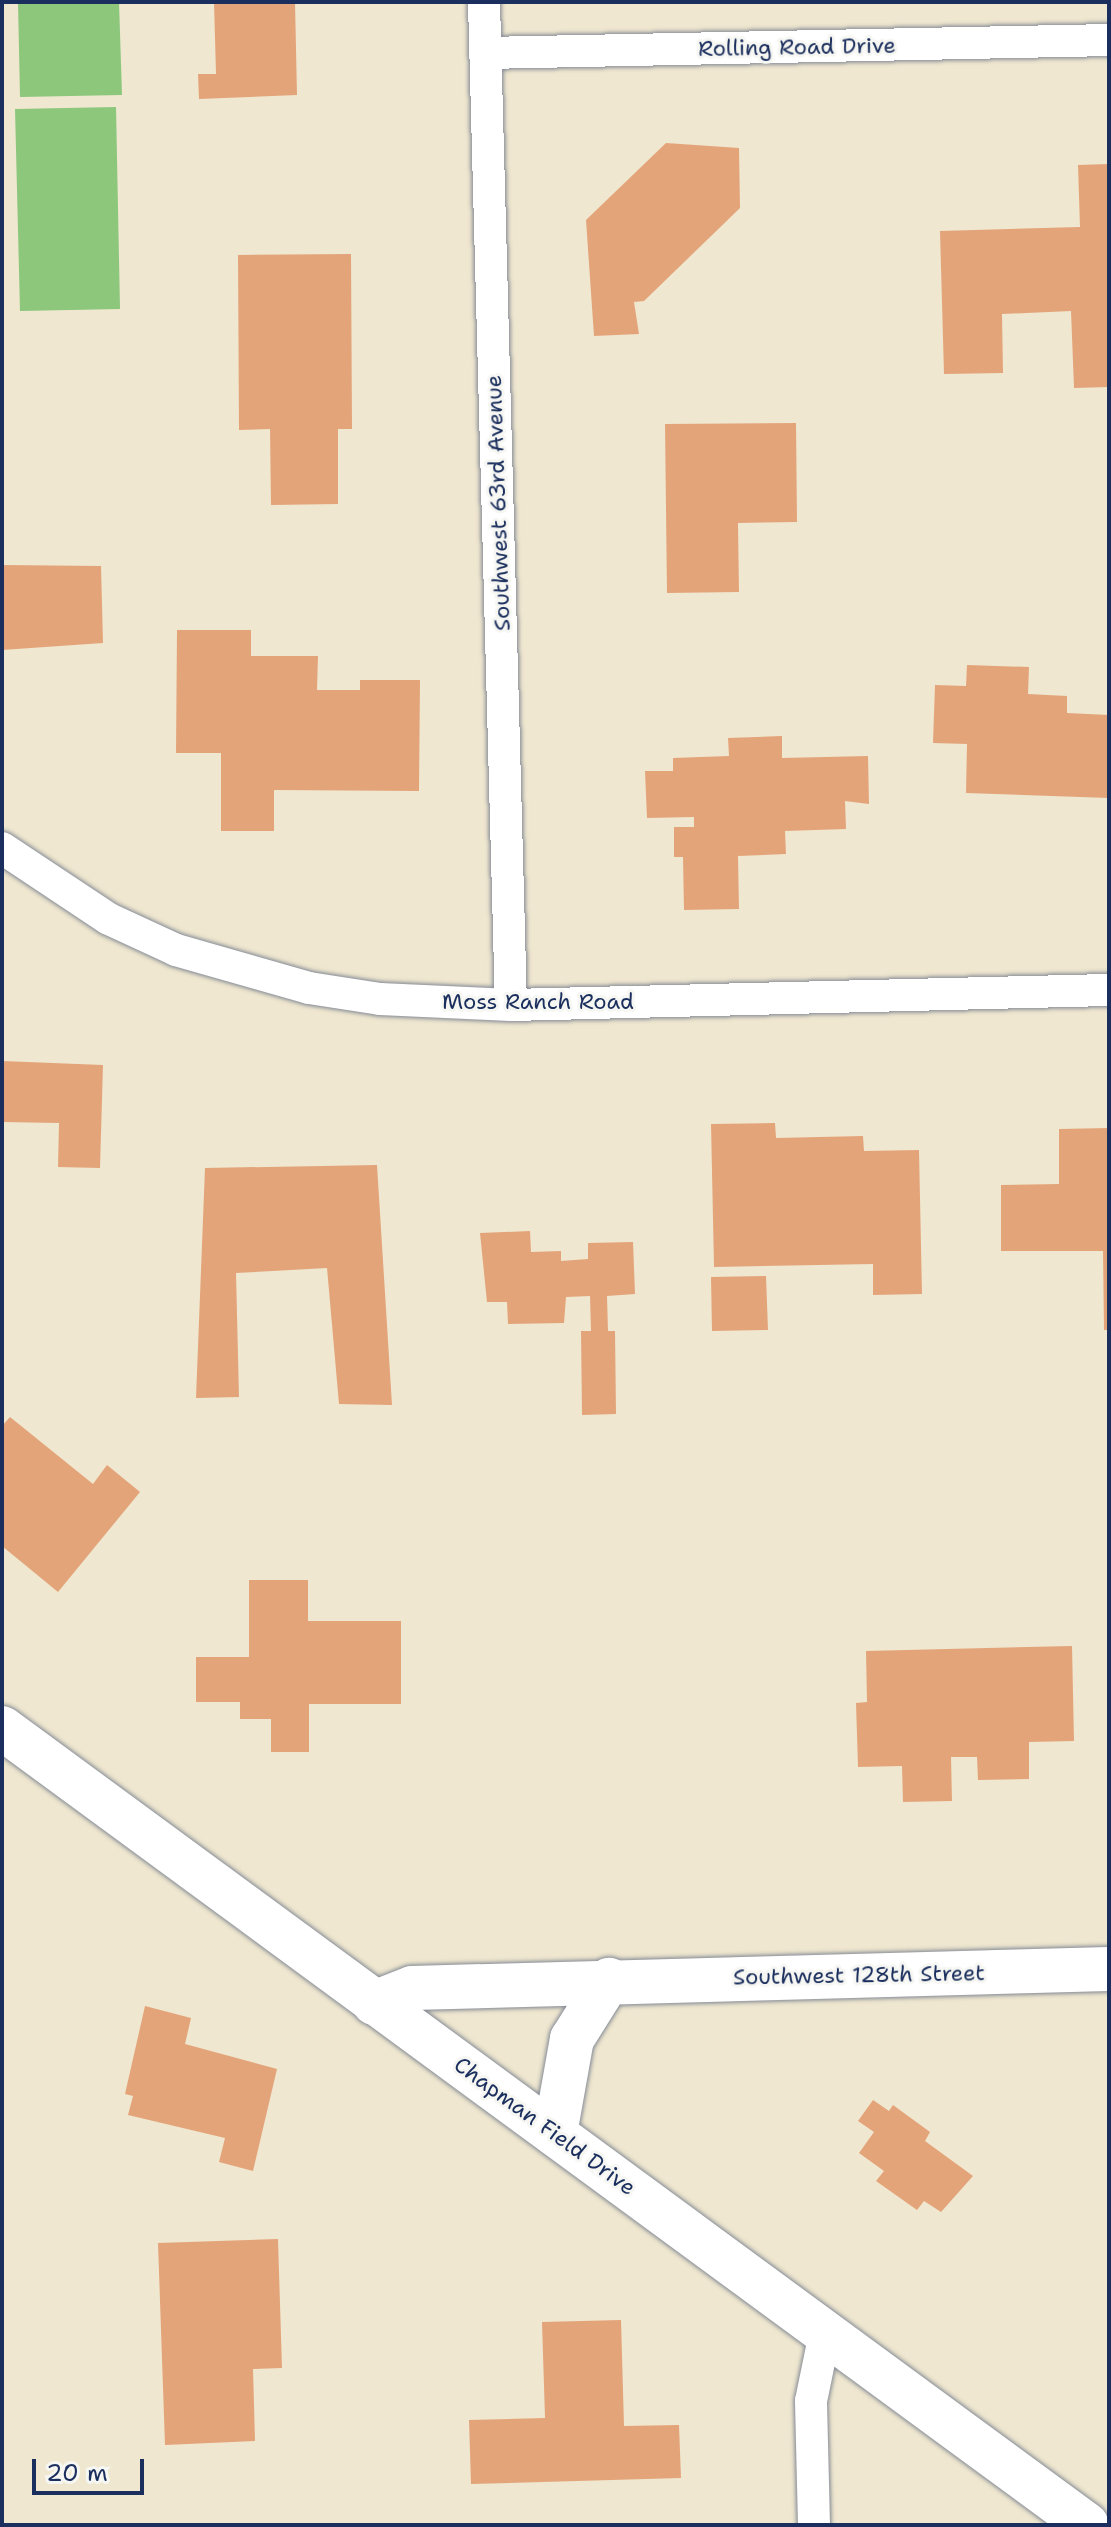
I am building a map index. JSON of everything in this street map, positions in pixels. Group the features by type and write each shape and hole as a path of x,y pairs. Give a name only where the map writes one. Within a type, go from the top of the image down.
{"street":[{"name":"Southwest 63rd Avenue","path":"484,2 511,1005"},
{"name":"Rolling Road Drive","path":"485,53 1109,40"},
{"name":"Moss Ranch Road","path":"2,848 109,919 176,950 238,970 380,999 511,1005 1109,990"},
{"name":"Chapman Field Drive","path":"2,1728 1087,2525"},
{"name":"Southwest 128th Street","path":"374,2003 412,1988 609,1980 1109,1969"},
{"path":"555,2134 572,2039 609,1980"},
{"path":"814,2525 811,2401 825,2333"}],"green space":[{"path":"18,2 119,2 122,95 20,97"},
{"path":"116,107 120,309 20,311 15,109"}],"building":[{"path":"214,2 295,2 297,95 199,99 198,74 216,74"},
{"path":"666,143 739,148 740,208 644,301 634,302 639,334 594,336 586,220"},
{"path":"1109,164 1109,387 1074,388 1071,311 1002,314 1003,373 944,374 940,231 1080,227 1078,165"},
{"path":"351,254 352,429 338,429 338,504 271,505 270,429 239,430 238,255"},
{"path":"796,423 797,522 738,523 739,592 667,593 665,424"},
{"path":"2,565 101,566 103,643 2,650"},
{"path":"177,630 251,630 251,656 318,656 317,690 360,690 360,680 420,680 419,791 274,790 274,831 221,831 221,753 176,753"},
{"path":"967,665 1029,667 1028,694 1067,696 1067,713 1109,715 1109,798 966,793 967,744 933,743 935,685 966,686"},
{"path":"782,736 782,758 868,756 869,804 845,801 846,829 785,831 786,854 738,856 739,909 684,910 683,857 674,857 674,827 694,827 694,817 647,818 645,771 673,771 673,758 729,756 728,738"},
{"path":"2,1061 103,1065 100,1168 58,1167 59,1123 2,1122"},
{"path":"775,1123 776,1138 863,1136 864,1151 919,1150 922,1294 873,1295 873,1264 714,1267 711,1124"},
{"path":"1109,1128 1109,1330 1104,1330 1103,1251 1001,1251 1001,1185 1059,1184 1059,1129"},
{"path":"377,1165 392,1405 339,1404 327,1268 236,1273 239,1397 196,1398 205,1168"},
{"path":"530,1231 531,1252 561,1251 561,1261 588,1259 588,1243 633,1242 635,1294 607,1296 608,1331 615,1331 616,1414 582,1415 581,1331 591,1331 590,1296 566,1297 564,1323 508,1324 507,1302 487,1302 480,1233"},
{"path":"766,1276 768,1330 712,1331 711,1277"},
{"path":"10,1417 93,1484 107,1465 140,1492 58,1592 2,1546 2,1426"},
{"path":"249,1580 308,1580 308,1621 401,1621 401,1704 309,1704 309,1752 271,1752 271,1719 240,1719 240,1702 196,1702 196,1657 249,1657"},
{"path":"1072,1646 1074,1741 1029,1742 1029,1779 978,1780 977,1757 951,1757 952,1801 903,1802 902,1766 858,1767 856,1703 867,1702 866,1651"},
{"path":"145,2006 191,2018 185,2044 277,2069 253,2171 219,2162 225,2138 128,2115 133,2096 125,2094"},
{"path":"873,2100 889,2111 893,2105 930,2132 925,2141 973,2176 941,2212 924,2201 917,2210 876,2181 884,2171 859,2153 874,2132 858,2121"},
{"path":"278,2239 282,2368 253,2369 255,2441 165,2445 158,2243"},
{"path":"621,2320 624,2426 679,2425 681,2478 471,2484 469,2420 545,2418 542,2322"}]}
